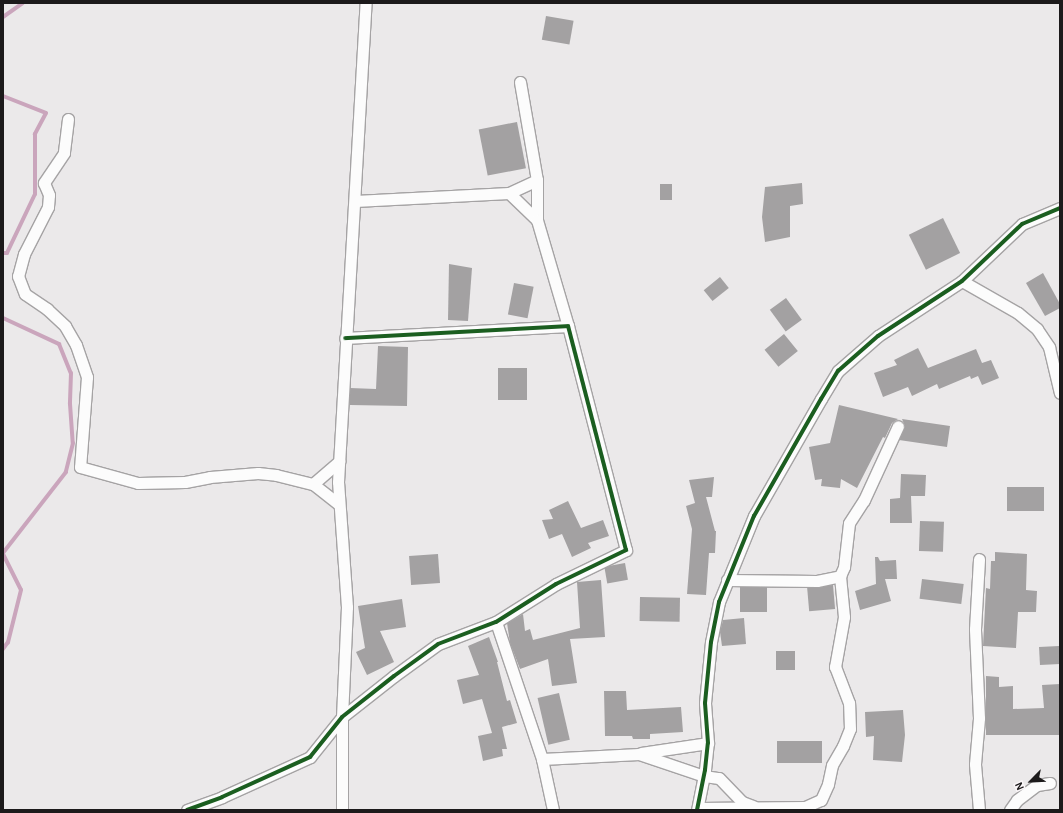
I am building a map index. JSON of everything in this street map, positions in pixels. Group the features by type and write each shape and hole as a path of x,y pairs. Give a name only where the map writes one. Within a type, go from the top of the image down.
{"street":[{"path":"342,810 342,717 347,607 339,504 339,461 345,338 355,201 366,3"},
{"path":"187,810 222,798 310,757 342,717 438,644 496,622 556,584 626,550 568,326 537,220 537,180 520,82"},
{"path":"68,119 64,153 44,183 49,195 48,207 24,254 18,276 25,294 47,309 65,326 76,346 87,377 80,467 138,483 185,482 210,477 258,473 276,475 313,484 339,504"},
{"path":"355,201 509,193 537,180"},
{"path":"509,193 537,220"},
{"path":"898,426 864,500 849,523 844,567 840,576 844,617 835,666 849,703 850,729 843,746 832,765 828,784 821,800 805,807 697,809 704,776 708,743 705,714 711,642 719,602 754,516 838,371 878,336 962,281 1022,224 1060,208"},
{"path":"962,281 1018,313 1037,329 1049,347 1060,393"},
{"path":"345,338 568,326"},
{"path":"313,484 339,461"},
{"path":"979,559 975,630 979,718 975,764 979,810"},
{"path":"727,580 817,580 840,576"},
{"path":"496,622 542,759 553,810"},
{"path":"542,759 639,754 708,743"},
{"path":"639,754 704,776 720,778 742,802 759,809"},
{"path":"1010,810 1017,800 1037,785 1050,783"}],"building":[{"path":"546,16 574,21 569,44 542,40"},
{"path":"517,122 526,168 488,176 479,129"},
{"path":"802,183 803,204 790,206 790,237 765,242 762,217 765,187"},
{"path":"660,184 672,184 672,200 660,200"},
{"path":"943,218 960,253 926,270 909,235"},
{"path":"449,264 472,268 468,321 448,320"},
{"path":"1043,273 1060,304 1060,308 1045,316 1026,283"},
{"path":"720,277 729,288 712,301 704,290"},
{"path":"514,283 534,287 528,318 508,314"},
{"path":"786,298 802,320 786,332 770,310"},
{"path":"784,334 798,351 778,367 765,350"},
{"path":"378,346 408,347 407,406 350,405 350,388 376,389"},
{"path":"918,348 928,368 976,349 982,363 991,360 999,378 982,385 978,376 971,379 970,376 939,389 937,384 912,396 908,387 883,397 874,373 897,365 894,360"},
{"path":"498,368 527,368 527,400 498,400"},
{"path":"839,405 898,419 892,423 885,438 883,437 857,488 841,479 840,488 821,486 822,479 815,480 809,447 830,443"},
{"path":"902,419 950,426 947,447 899,440 905,426"},
{"path":"901,474 926,475 925,496 911,496 912,523 890,523 890,499 900,498"},
{"path":"714,477 712,497 706,497 716,531 715,553 709,553 706,595 687,594 692,529 686,506 695,503 689,480"},
{"path":"1007,487 1044,487 1044,511 1007,511"},
{"path":"568,501 581,528 603,520 609,536 588,543 591,548 572,557 562,534 549,539 542,520 553,519 549,510"},
{"path":"920,521 944,522 943,552 919,551"},
{"path":"995,552 1027,554 1026,590 1037,591 1036,612 1018,612 1016,648 983,646 986,588 990,589 991,561 995,561"},
{"path":"438,554 440,583 411,585 409,556"},
{"path":"875,557 878,557 880,561 896,560 897,579 885,579 891,601 860,610 855,591 876,584"},
{"path":"625,563 628,580 607,583 604,567"},
{"path":"922,579 964,584 961,604 920,599"},
{"path":"601,580 605,637 570,639 577,683 552,686 548,659 520,669 510,643 507,623 523,614 525,631 530,629 533,640 580,628 577,582"},
{"path":"833,585 835,609 809,611 807,587"},
{"path":"740,587 767,587 767,612 740,612"},
{"path":"640,597 680,598 680,622 640,621"},
{"path":"402,599 406,627 380,631 394,662 367,675 356,652 365,648 358,606"},
{"path":"744,618 746,644 722,646 720,632 723,620"},
{"path":"489,637 498,662 507,701 510,700 517,723 502,727 507,749 502,749 503,756 483,761 478,736 492,733 482,699 463,704 457,680 479,675 468,646"},
{"path":"1059,646 1060,664 1040,665 1039,647"},
{"path":"776,651 795,651 795,670 776,670"},
{"path":"986,676 999,677 999,687 1013,686 1013,709 1044,708 1042,685 1060,684 1060,735 986,735"},
{"path":"604,691 626,691 627,710 681,707 683,732 650,734 650,739 633,739 632,736 605,736"},
{"path":"559,693 570,740 548,745 538,698"},
{"path":"903,710 905,735 902,762 873,760 874,736 866,737 865,712"},
{"path":"777,741 822,741 822,763 777,763"}],"waterway":[{"path":"3,17 23,3"},
{"path":"3,96 46,113 35,134 35,194 7,253 3,253"},
{"path":"3,318 59,344 71,373 70,404 73,443 66,472 3,553"},
{"path":"3,554 21,590 8,642 3,649"}],"cycle path":[{"path":"697,810 705,770 708,743 705,703 711,642 719,602 754,516 821,399 838,371 878,336 962,281 1022,224 1060,208"},
{"path":"187,810 222,797 310,757 342,717 438,644 496,622 556,584 626,550 568,326 345,338"}]}
